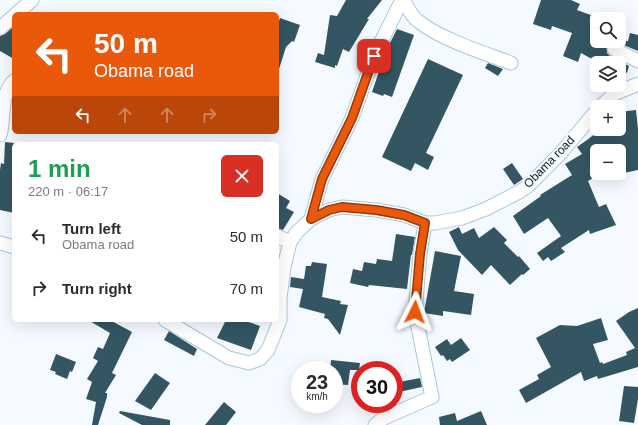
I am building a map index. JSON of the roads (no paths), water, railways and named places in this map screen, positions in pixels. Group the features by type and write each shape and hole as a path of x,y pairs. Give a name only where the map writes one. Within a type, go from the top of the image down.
{"street":[{"path":"18,12 32,0"},
{"path":"403,0 416,20 427,27 446,37 511,63"},
{"path":"311,219 322,179 352,118 374,56 403,0"},
{"path":"0,28 12,18"},
{"path":"614,49 638,61"},
{"path":"0,135 5,93 12,83"},
{"path":"608,100 614,94 638,84"},
{"name":"Obama road","path":"290,242 297,232 311,219 329,210 342,207 383,211 404,215 425,223 435,223 462,218 486,209 528,186 560,154 590,118"},
{"path":"375,425 384,418 432,397 415,312 420,254 425,223"},
{"path":"168,322 229,358 249,363 260,359 268,350 280,320 280,298 284,267 290,242 279,237"},
{"path":"0,243 12,246"}]}
